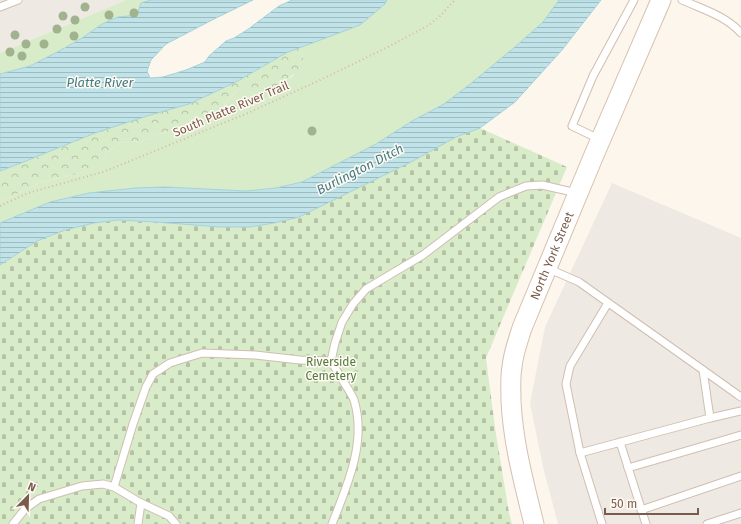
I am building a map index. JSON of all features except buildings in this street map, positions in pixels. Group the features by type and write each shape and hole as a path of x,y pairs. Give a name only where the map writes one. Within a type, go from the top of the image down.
{"main road":[{"name":"North York Street","path":"534,524 518,456 512,416 511,386 514,355 522,328 661,0"}],"lane":[{"path":"0,7 18,0"},
{"path":"601,140 572,126 593,76 634,0"},
{"path":"682,0 720,17 741,33"},
{"path":"332,524 353,466 358,439 358,419 353,399 331,360 342,322 353,304 366,290 423,255 499,197 526,186 542,185 578,193"},
{"path":"547,268 579,282 741,396"},
{"path":"602,524 580,453 566,384 570,366 608,303"},
{"path":"114,487 146,387 153,374 170,363 202,353 255,355 300,360 331,360"},
{"path":"703,370 710,418"},
{"path":"580,453 741,411"},
{"path":"628,468 741,435"},
{"path":"620,442 646,524"},
{"path":"641,510 741,476"},
{"path":"13,524 25,509 38,499 82,486 103,484 114,487 141,503 170,516 176,524"},
{"path":"138,524 141,503"},
{"path":"707,524 741,513"}],"path":[{"name":"South Platte River Trail","path":"0,206 28,193 103,172 248,113 390,46 429,25 440,16 454,0"}],"shaded area":[{"path":"0,0 126,0 0,53"},
{"path":"612,183 741,238 741,524 558,524 543,467 530,403 545,327"}],"green space":[{"path":"126,0 151,0 141,3 137,15 118,17 102,24 82,38 30,66 0,74 0,53"},
{"path":"387,0 559,0 543,22 469,85 444,104 412,121 376,144 302,182 276,188 246,191 165,187 135,188 89,193 50,202 0,223 0,202 39,183 98,167 105,155 119,143 142,141 221,114 225,103 237,91 248,91 256,96 280,84 293,76 303,58 300,48 360,25 385,4"},
{"path":"300,48 303,58 301,69 269,92 256,96 248,91 237,91 225,103 221,114 142,141 119,143 105,155 99,167 39,183 0,202 0,171 95,133 189,104 236,82 286,53"},
{"name":"Riverside Cemetery","path":"480,128 567,167 486,358 495,428 512,524 0,524 0,265 37,241 65,230 94,223 118,220 220,227 250,227 299,217 413,161 456,137"}],"water":[{"name":"Platte River","path":"151,0 253,0 166,44 151,60 147,71 150,78 163,77 205,62 209,56 226,41 247,30 279,6 292,0 387,0 385,4 360,25 286,53 236,82 189,104 95,133 0,171 0,74 30,66 82,38 102,24 118,17 137,15 141,3"},
{"name":"Burlington Ditch","path":"559,0 601,0 562,50 515,102 480,128 456,137 413,161 299,217 250,227 220,227 118,220 94,223 65,230 37,241 0,265 0,223 50,202 89,193 135,188 165,187 246,191 276,188 302,182 376,144 412,121 444,104 469,85 543,22"}]}
